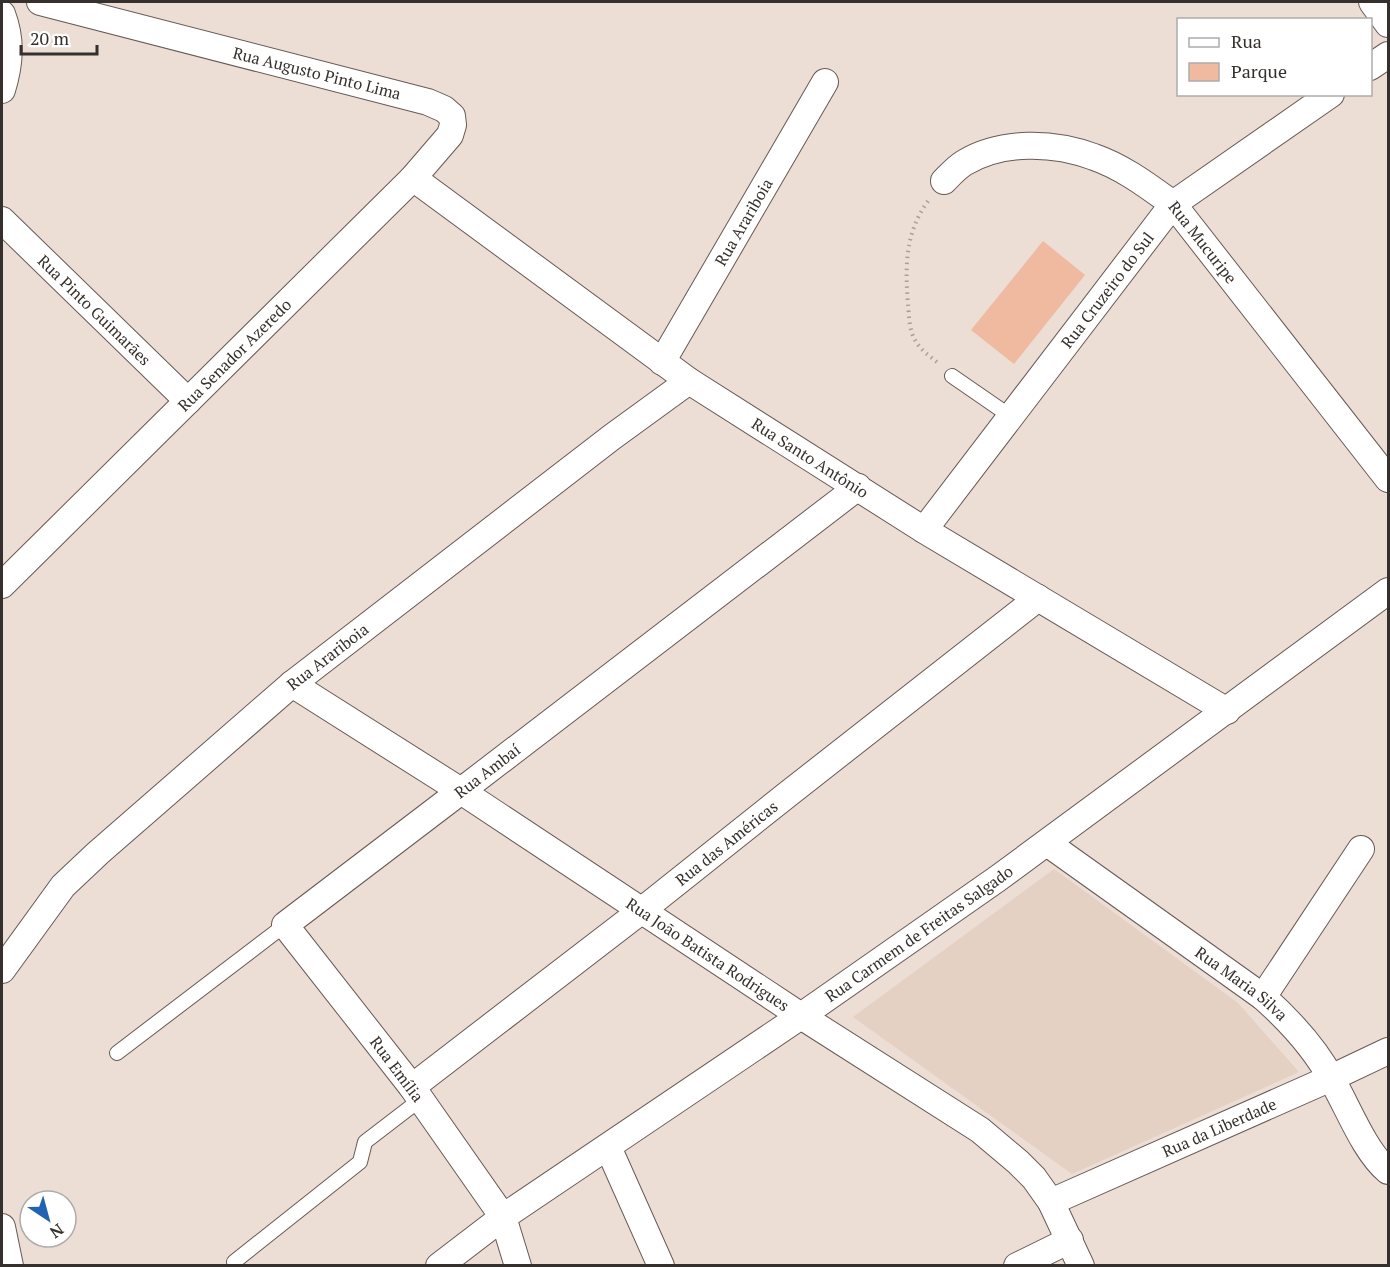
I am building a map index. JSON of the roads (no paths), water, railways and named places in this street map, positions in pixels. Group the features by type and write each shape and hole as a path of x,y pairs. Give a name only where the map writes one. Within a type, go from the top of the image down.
{"street":[{"name":"Rua Augusto Pinto Lima","path":"40,2 405,95 436,105 452,116"},
{"path":"1372,2 1389,24"},
{"path":"2,14 9,42 9,56 2,90"},
{"path":"1372,66 1389,55"},
{"name":"Rua Arariboia","path":"662,362 825,82"},
{"name":"Rua Cruzeiro do Sul","path":"924,530 1173,204 1328,96"},
{"name":"Rua Senador Azeredo","path":"2,585 412,178 450,135 453,125 452,116"},
{"name":"Rua Mucuripe","path":"944,181 965,162 985,154 1036,145 1059,147 1094,156 1136,178 1173,204 1389,479"},
{"name":"Rua Santo Antônio","path":"412,178 689,381 924,530 1227,711"},
{"name":"Rua Pinto Guimarães","path":"2,220 188,400"},
{"name":"Rua Arariboia","path":"2,970 63,886 292,684 612,437 689,381"},
{"name":"Rua Ambaí","path":"285,925 858,487"},
{"name":"Rua Carmem de Freitas Salgado","path":"439,1266 503,1217 801,1016 1047,843 1389,591"},
{"name":"Rua das Américas","path":"417,1093 641,911 1038,598"},
{"name":"Rua João Batista Rodrigues","path":"292,684 461,791 801,1016 980,1130 1034,1178 1051,1202 1081,1266"},
{"name":"Rua Maria Silva","path":"1047,843 1263,997 1285,1017 1311,1047 1331,1078 1374,1156 1389,1171"},
{"path":"1263,997 1361,849"},
{"name":"Rua Emília","path":"285,925 417,1093 503,1217 518,1266"},
{"name":"Rua da Liberdade","path":"1051,1202 1389,1051"},
{"path":"608,1147 661,1266"},
{"path":"2,1227 10,1266"},
{"path":"1017,1266 1070,1240"}],"lane":[{"path":"952,376 1010,416"},
{"name":"Rua Ambaí","path":"117,1053 285,925"},
{"path":"234,1262 360,1162 365,1143 417,1093"}]}
